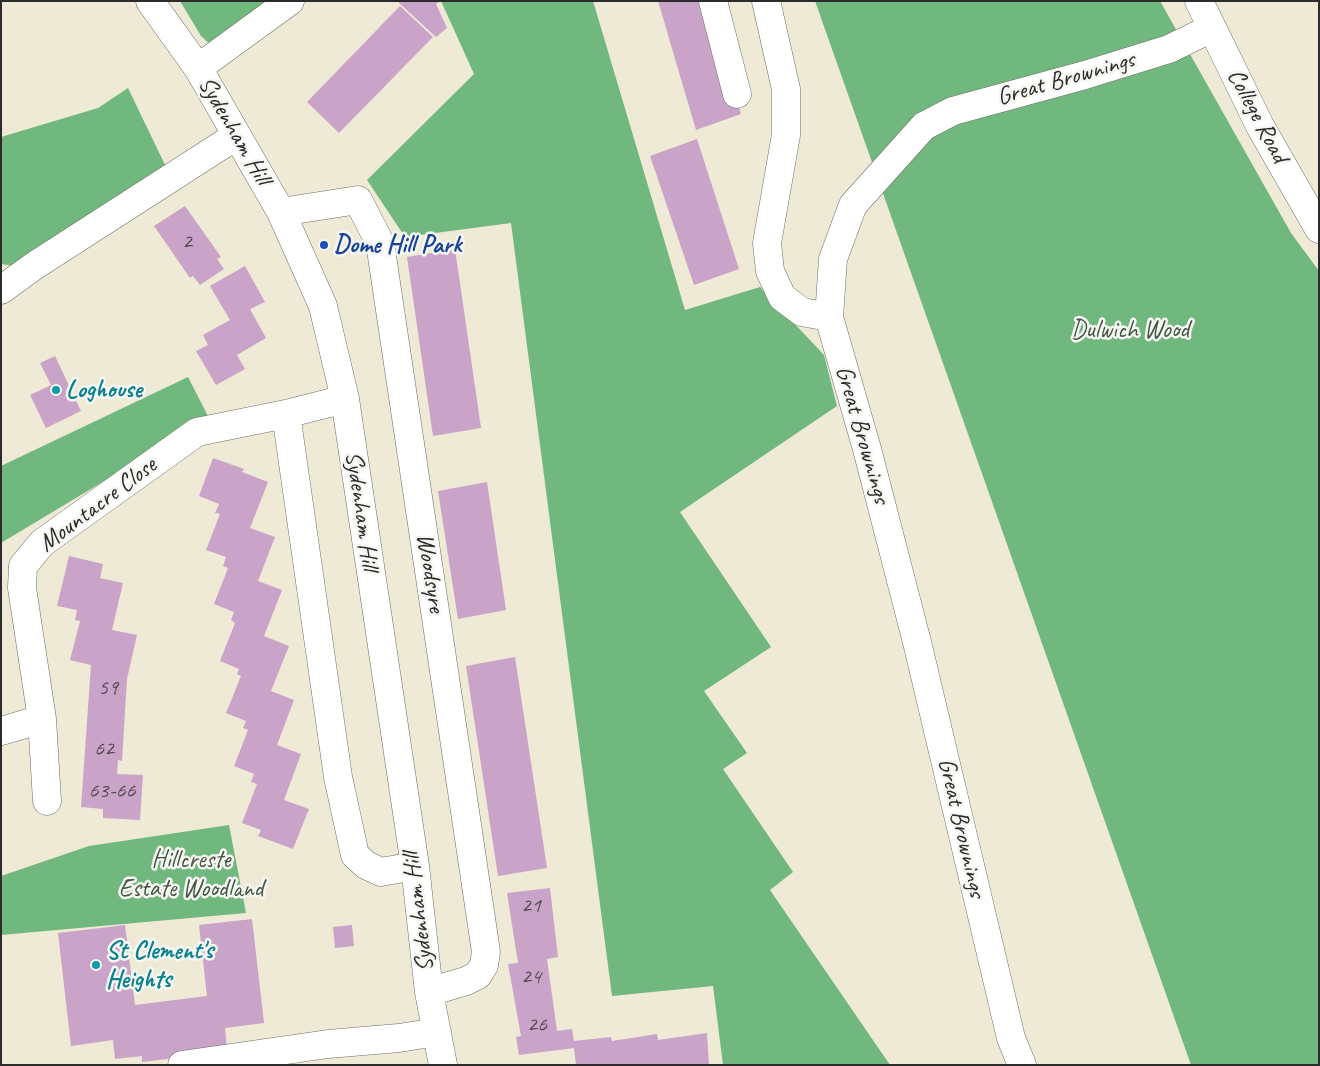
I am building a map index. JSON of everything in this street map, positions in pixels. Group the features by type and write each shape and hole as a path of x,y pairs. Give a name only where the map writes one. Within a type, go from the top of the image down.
{"street":[{"name":"Sydenham Hill","path":"150,1 198,68 281,212 323,306 345,399 415,866 429,992 442,1065"},
{"path":"198,68 290,1"},
{"path":"713,1 738,94"},
{"path":"766,1 786,89 786,135 767,243 770,271 782,297 802,312 829,317"},
{"name":"College Road","path":"1199,1 1260,126 1319,229"},
{"name":"Great Brownings","path":"1022,1065 1011,1038 917,642 867,449 829,317 833,259 852,205 924,126 952,111 1084,75 1169,49 1212,28"},
{"path":"1,290 34,266 236,136"},
{"name":"Woodsyre","path":"281,212 358,200 380,243 486,952 484,965 478,975 466,981 429,992"},
{"name":"Mountacre Close","path":"47,801 42,719 22,588 23,566 42,543 197,432 286,414 345,399"},
{"path":"286,414 338,777 355,855 366,865 381,872 415,866"},
{"path":"1,731 42,719"},
{"path":"182,1065 328,1044 400,1038 436,1032"}],"green space":[{"path":"180,1 266,1 266,8 213,47 201,36"},
{"path":"441,1 593,1 685,310 760,287 824,355 837,406 680,512 771,647 704,691 747,753 723,769 793,872 770,890 890,1065 723,1065 713,986 612,996 511,223 405,237 367,180 474,74"},
{"name":"Dulwich Wood","path":"815,1 1160,1 1291,233 1319,271 1319,1065 1191,1065"},
{"path":"128,88 167,169 14,266 1,264 1,137 98,108"},
{"path":"188,377 209,418 1,543 1,466"},
{"name":"Hillcreste Estate Woodland","path":"229,825 246,913 1,935 1,876 89,846"}],"building":[{"path":"397,1 440,1 436,4 447,28 436,37"},
{"path":"658,1 709,1 741,114 696,130"},
{"path":"400,6 433,37 339,133 307,102"},
{"path":"697,139 739,269 694,285 650,156"},
{"path":"185,206 221,257 217,259 224,269 200,285 193,276 190,278 154,226"},
{"path":"455,249 481,428 433,436 407,257"},
{"path":"245,266 265,302 250,309 266,338 237,355 245,369 216,385 196,351 208,345 203,335 230,320 210,286"},
{"name":"Loghouse","path":"55,356 81,411 46,428 30,395 51,385 40,363"},
{"path":"213,458 244,469 242,472 268,482 250,528 275,537 258,581 282,590 264,636 289,646 271,691 294,700 277,745 301,754 284,800 309,809 293,849 258,836 261,830 242,823 257,784 251,782 254,774 234,766 248,730 243,728 246,721 226,713 241,676 237,674 239,669 220,661 235,623 231,620 234,612 214,604 228,568 223,566 226,557 206,550 220,514 215,513 219,504 199,496"},
{"path":"487,482 506,610 458,619 438,491"},
{"path":"69,556 103,564 100,578 123,583 112,630 137,635 127,679 122,761 118,760 117,774 143,775 140,820 103,818 103,809 81,807 91,665 70,660 80,621 75,620 77,610 57,606"},
{"path":"515,657 547,868 498,876 466,666"},
{"path":"550,888 558,957 547,959 557,1031 572,1029 574,1041 611,1037 612,1041 657,1034 658,1040 707,1033 709,1065 576,1065 574,1048 519,1055 516,1037 521,1036 508,964 518,963 507,893"},
{"name":"St Clement's Heights","path":"252,919 264,1023 225,1028 227,1048 200,1055 142,1062 142,1056 115,1059 113,1040 71,1046 58,933 125,925 135,1005 207,996 199,925"},
{"path":"352,925 354,946 335,948 333,927"}],"place":[{"name":"Dome Hill Park","path":"324,245"},
{"name":"Loghouse","path":"56,390"},
{"name":"St Clement's Heights","path":"96,965"}]}
